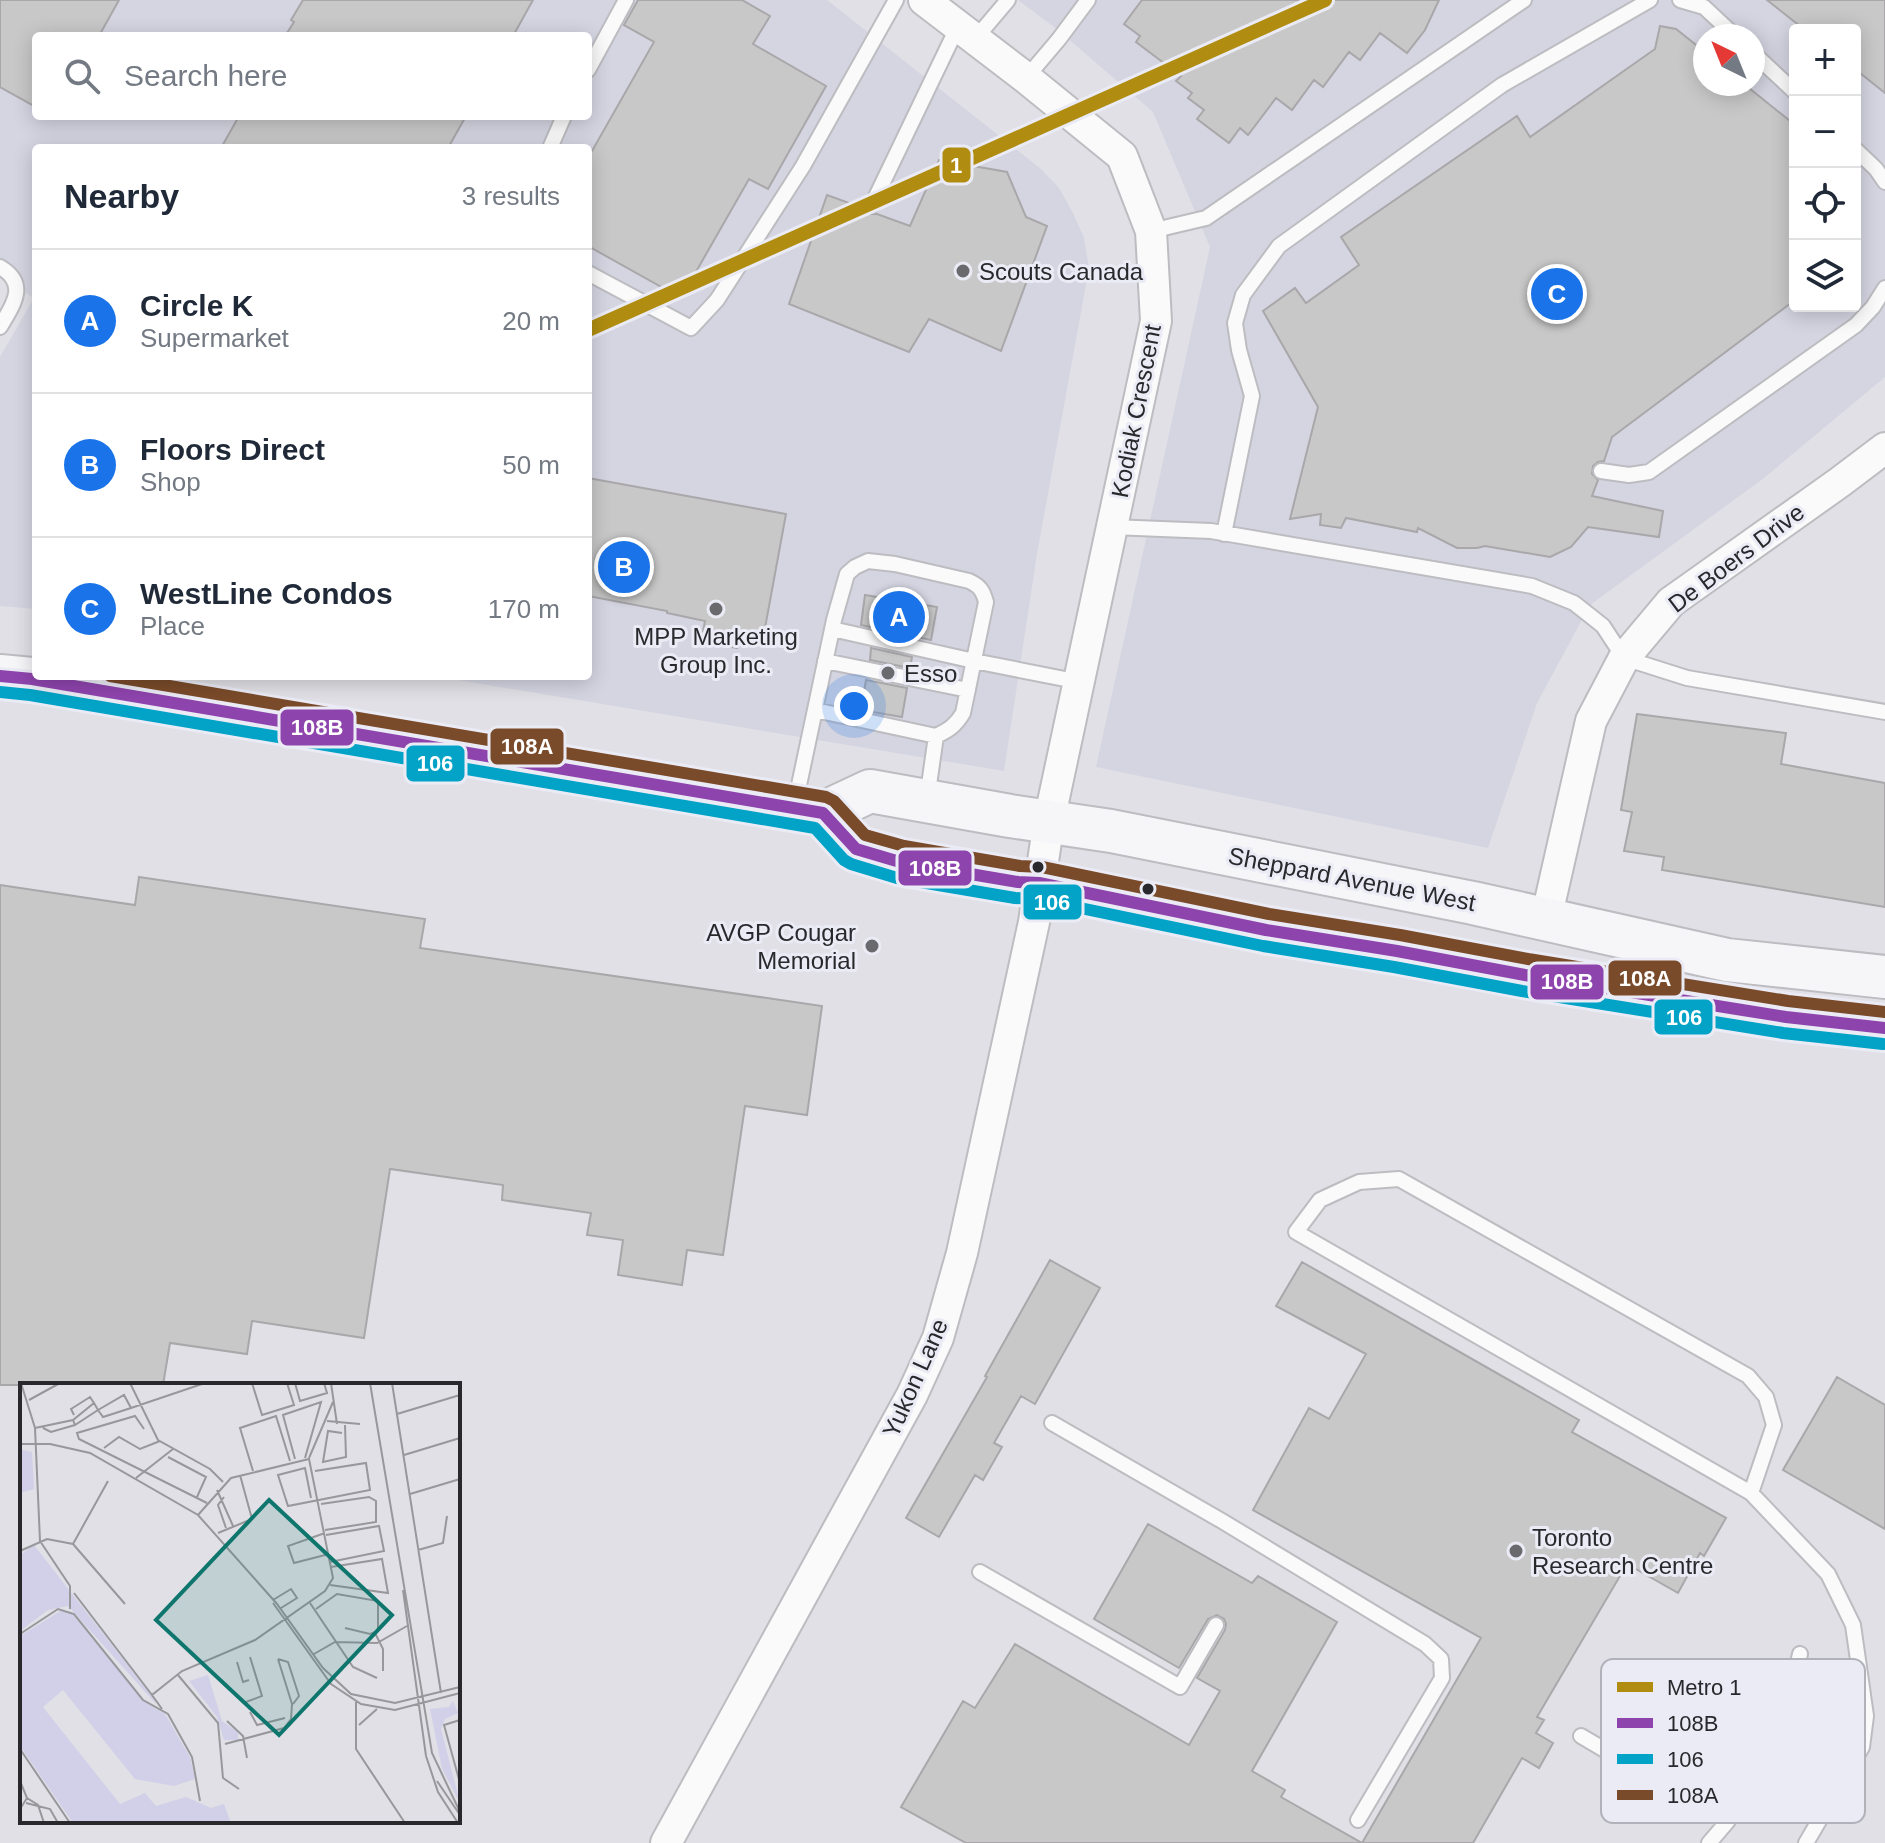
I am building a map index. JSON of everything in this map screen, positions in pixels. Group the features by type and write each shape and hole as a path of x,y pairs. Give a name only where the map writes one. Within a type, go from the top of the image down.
{"main road":[{"path":"0,676 32,679"},
{"path":"38,680 809,810 856,849 900,862 1039,883 1266,930 1525,975 1786,1017 1885,1028"},
{"name":"Sheppard Avenue West","path":"809,810 870,791 1111,831 1546,919 1727,960 1885,977"}],"street":[{"name":"Kodiak Crescent","path":"924,0 1122,156 1151,231 1156,321 1049,821"},
{"name":"De Boers Drive","path":"1546,919 1591,721 1624,658 1671,602 1885,448"},
{"name":"Yukon Lane","path":"666,1843 912,1395 938,1338 962,1253 1034,922 1049,821"}],"lane":[{"path":"592,63 626,0"},
{"path":"592,275 691,328 717,300 803,166 896,0"},
{"path":"872,205 966,33 1008,0"},
{"path":"1026,78 1088,0"},
{"path":"1151,231 1206,218 1524,0"},
{"path":"1224,534 1252,396 1235,323 1243,295 1279,246 1502,85 1650,0"},
{"path":"1680,0 1704,7 1722,24"},
{"path":"1765,64 1789,86"},
{"path":"552,144 562,120"},
{"path":"1861,155 1885,182"},
{"path":"0,267 9,272 15,282 16,294 15,302 0,327"},
{"path":"1601,471 1629,475 1649,472 1856,325 1885,288"},
{"path":"1112,527 1211,531 1532,586 1574,603 1603,626 1624,658 1687,678 1885,712"},
{"path":"809,810 815,710 847,574 868,561 895,564 979,586 986,602 963,713 957,723 936,736 815,710"},
{"path":"832,629 1080,682"},
{"path":"825,661 968,690"},
{"path":"927,801 936,736"},
{"path":"1751,1493 1774,1425 1766,1397 1748,1376 1399,1179 1359,1182 1320,1200 1296,1232 1751,1493 1828,1574 1853,1625 1858,1659"},
{"path":"1052,1423 1425,1644 1441,1659 1442,1678 1358,1820"},
{"path":"980,1572 1180,1687 1216,1625"},
{"path":"1799,1659 1800,1654"},
{"path":"1581,1736 1601,1748"},
{"path":"1709,1843 1726,1823"},
{"path":"1806,1843 1818,1823"}],"shaded area":[{"path":"0,0 827,0 1041,169 1059,188 1084,238 1089,268 1037,554 1004,771 458,680 592,680 592,144 32,144 32,297 0,277"},
{"path":"1018,0 1885,0 1885,377 1764,478 1590,605 1537,703 1488,848 1096,767 1210,247 1153,112 1058,30"},
{"path":"32,301 32,609 0,606 0,357"}],"building":[{"path":"0,0 119,0 101,32 32,32 32,105 0,87"},
{"path":"303,0 533,0 515,32 288,32 294,22 291,20"},
{"path":"638,0 742,0 770,16 753,44 826,86 768,189 749,179 681,298 592,248 592,151 654,42 624,25"},
{"path":"1142,0 1439,0 1425,30 1407,53 1380,33 1360,60 1349,52 1323,87 1314,80 1292,110 1276,98 1248,135 1240,128 1229,143 1197,119 1204,110 1188,98 1192,93 1176,81 1181,76 1136,42 1140,36 1124,24"},
{"path":"1767,0 1885,0 1885,93 1861,74 1861,24 1797,24"},
{"path":"1660,26 1676,29 1693,42 1693,96 1759,96 1789,120 1789,304 1612,437 1604,461 1593,466 1592,474 1598,480 1592,496 1663,511 1659,537 1588,527 1571,547 1550,557 1485,546 1457,548 1418,528 1417,532 1346,518 1341,528 1320,525 1321,514 1290,519 1318,407 1263,311 1295,288 1306,303 1359,265 1341,237 1517,116 1530,137 1655,49"},
{"path":"237,120 464,120 450,144 223,144"},
{"path":"939,160 1007,172 1026,217 1047,226 1001,351 929,319 909,352 789,304 827,195 863,208 868,214 877,214 910,226"},
{"path":"592,479 786,514 765,628 737,648 701,642 705,621 592,597"},
{"path":"865,595 937,607 931,640 861,625"},
{"path":"871,648 912,657 910,668 870,660"},
{"path":"866,680 907,688 902,717 861,710"},
{"path":"1637,714 1786,733 1781,764 1885,783 1885,907 1662,870 1664,857 1624,851 1632,812 1621,810"},
{"path":"139,877 425,919 420,948 822,1006 807,1115 745,1106 723,1255 687,1250 682,1285 618,1275 623,1240 587,1235 591,1213 502,1200 503,1185 390,1169 364,1338 252,1321 247,1354 170,1343 163,1383 0,1385 0,885 135,905"},
{"path":"1050,1260 1100,1288 1035,1404 1021,1396 994,1443 1002,1447 983,1480 975,1475 939,1537 906,1518"},
{"name":"Toronto Research Centre","path":"1302,1262 1579,1420 1572,1432 1726,1518 1704,1556 1700,1553 1678,1593 1627,1564 1537,1717 1544,1720 1536,1733 1553,1743 1539,1768 1522,1758 1473,1843 1362,1843 1481,1638 1253,1510 1309,1408 1329,1419 1366,1354 1276,1306"},
{"path":"1837,1377 1885,1405 1885,1529 1783,1470"},
{"path":"1148,1524 1252,1583 1258,1576 1337,1622 1252,1771 1285,1790 1281,1797 1362,1843 966,1843 901,1807 963,1701 975,1708 1015,1644 1189,1745 1220,1691 1197,1678 1225,1630 1224,1619 1217,1615 1208,1619 1179,1668 1094,1619"}],"metro line":[{"name":"1","path":"592,328 1325,0"}],"transit line":[{"name":"108B","path":"0,676 32,679"},
{"name":"108B","path":"38,680 823,813 856,849 900,862 1039,883 1266,930 1525,975 1786,1017 1885,1028"},
{"name":"108A","path":"134,680 826,797 834,801 865,835 904,846 1042,867 1269,914 1528,959 1788,1001 1885,1012"},
{"name":"106","path":"0,692 815,828 844,860 897,878 1037,899 1263,946 1522,991 1783,1033 1883,1044"}],"place":[{"name":"Scouts Canada","path":"963,271"},
{"name":"WestLine Condos","path":"1557,294"},
{"name":"Floors Direct","path":"624,567"},
{"name":"MPP Marketing Group Inc.","path":"716,609"},
{"name":"Circle K","path":"899,617"},
{"name":"Esso","path":"888,673"},
{"name":"AVGP Cougar Memorial","path":"872,946"},
{"name":"Toronto Research Centre","path":"1516,1551"}]}
